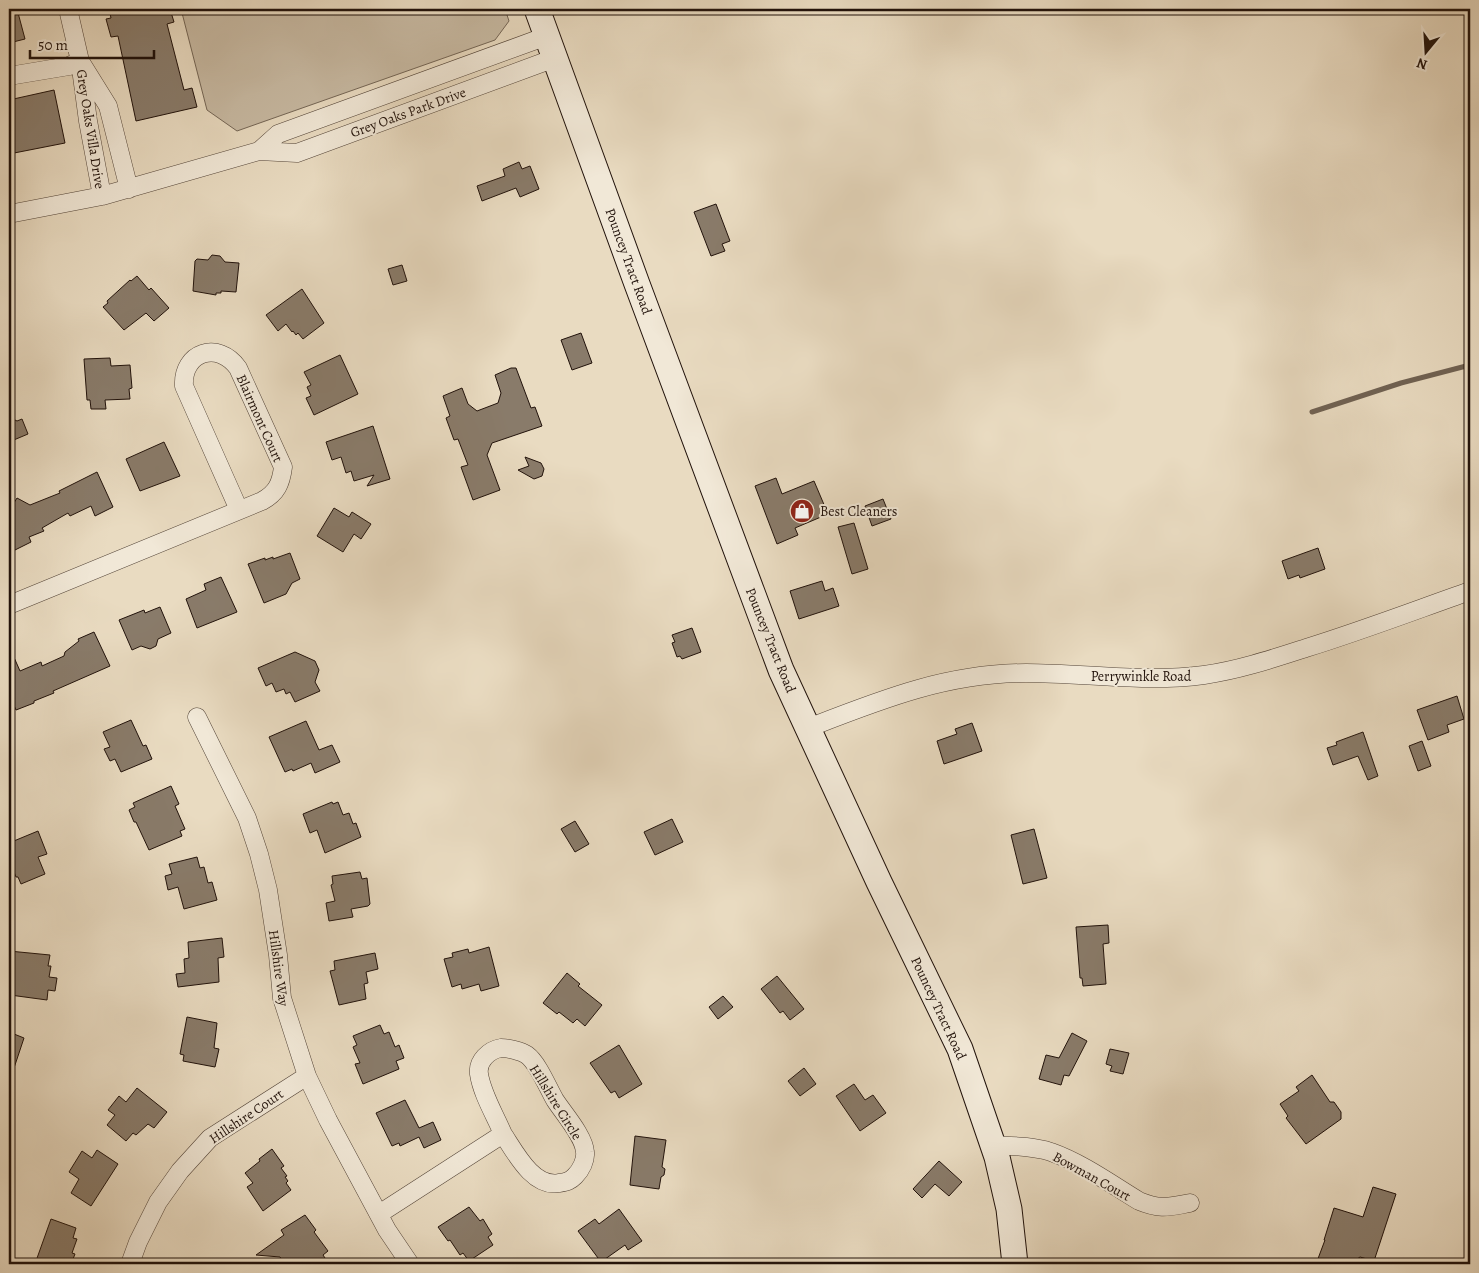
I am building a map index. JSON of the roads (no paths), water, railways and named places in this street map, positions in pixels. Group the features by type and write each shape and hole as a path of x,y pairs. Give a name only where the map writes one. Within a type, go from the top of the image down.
{"main road":[{"name":"Pouncey Tract Road","path":"537,9 752,596 781,670 960,1049 993,1145 1009,1208 1015,1264"}],"street":[{"name":"Grey Oaks Villa Drive","path":"68,9 80,61 88,121 102,196"},
{"name":"Grey Oaks Park Drive","path":"259,151 278,134 551,47"},
{"name":"Grey Oaks Park Drive","path":"9,214 102,196 259,151 297,154 551,47"},
{"name":"Grey Oaks Villa Drive","path":"80,61 108,106 129,188"},
{"path":"9,76 69,66 80,61"},
{"name":"Blairmont Court","path":"9,605 239,510 270,497 276,491 280,484 283,467 238,368 227,356 211,352 195,357 190,363 183,378 184,386 239,510"},
{"name":"Perrywinkle Road","path":"808,728 901,693 950,681 984,676 1026,673 1163,678 1220,673 1258,664 1470,591"},
{"name":"Hillshire Way","path":"197,717 247,818 259,854 268,890 278,955 282,998 307,1076 328,1120 379,1214 410,1264"},
{"name":"Hillshire Circle","path":"503,1048 528,1056 542,1076 554,1099 577,1132 586,1153 581,1170 570,1182 554,1184 538,1180 525,1166 503,1134 479,1073 482,1060 492,1050 503,1048"},
{"name":"Hillshire Court","path":"130,1264 138,1242 158,1202 180,1171 210,1138 307,1076"},
{"path":"379,1214 503,1134"},
{"name":"Bowman Court","path":"993,1145 1025,1147 1051,1152 1139,1201 1159,1208 1190,1203"}],"waterway":[{"path":"1312,412 1401,383 1470,365"}],"place":[{"name":"Best Cleaners","path":"802,511"}]}
